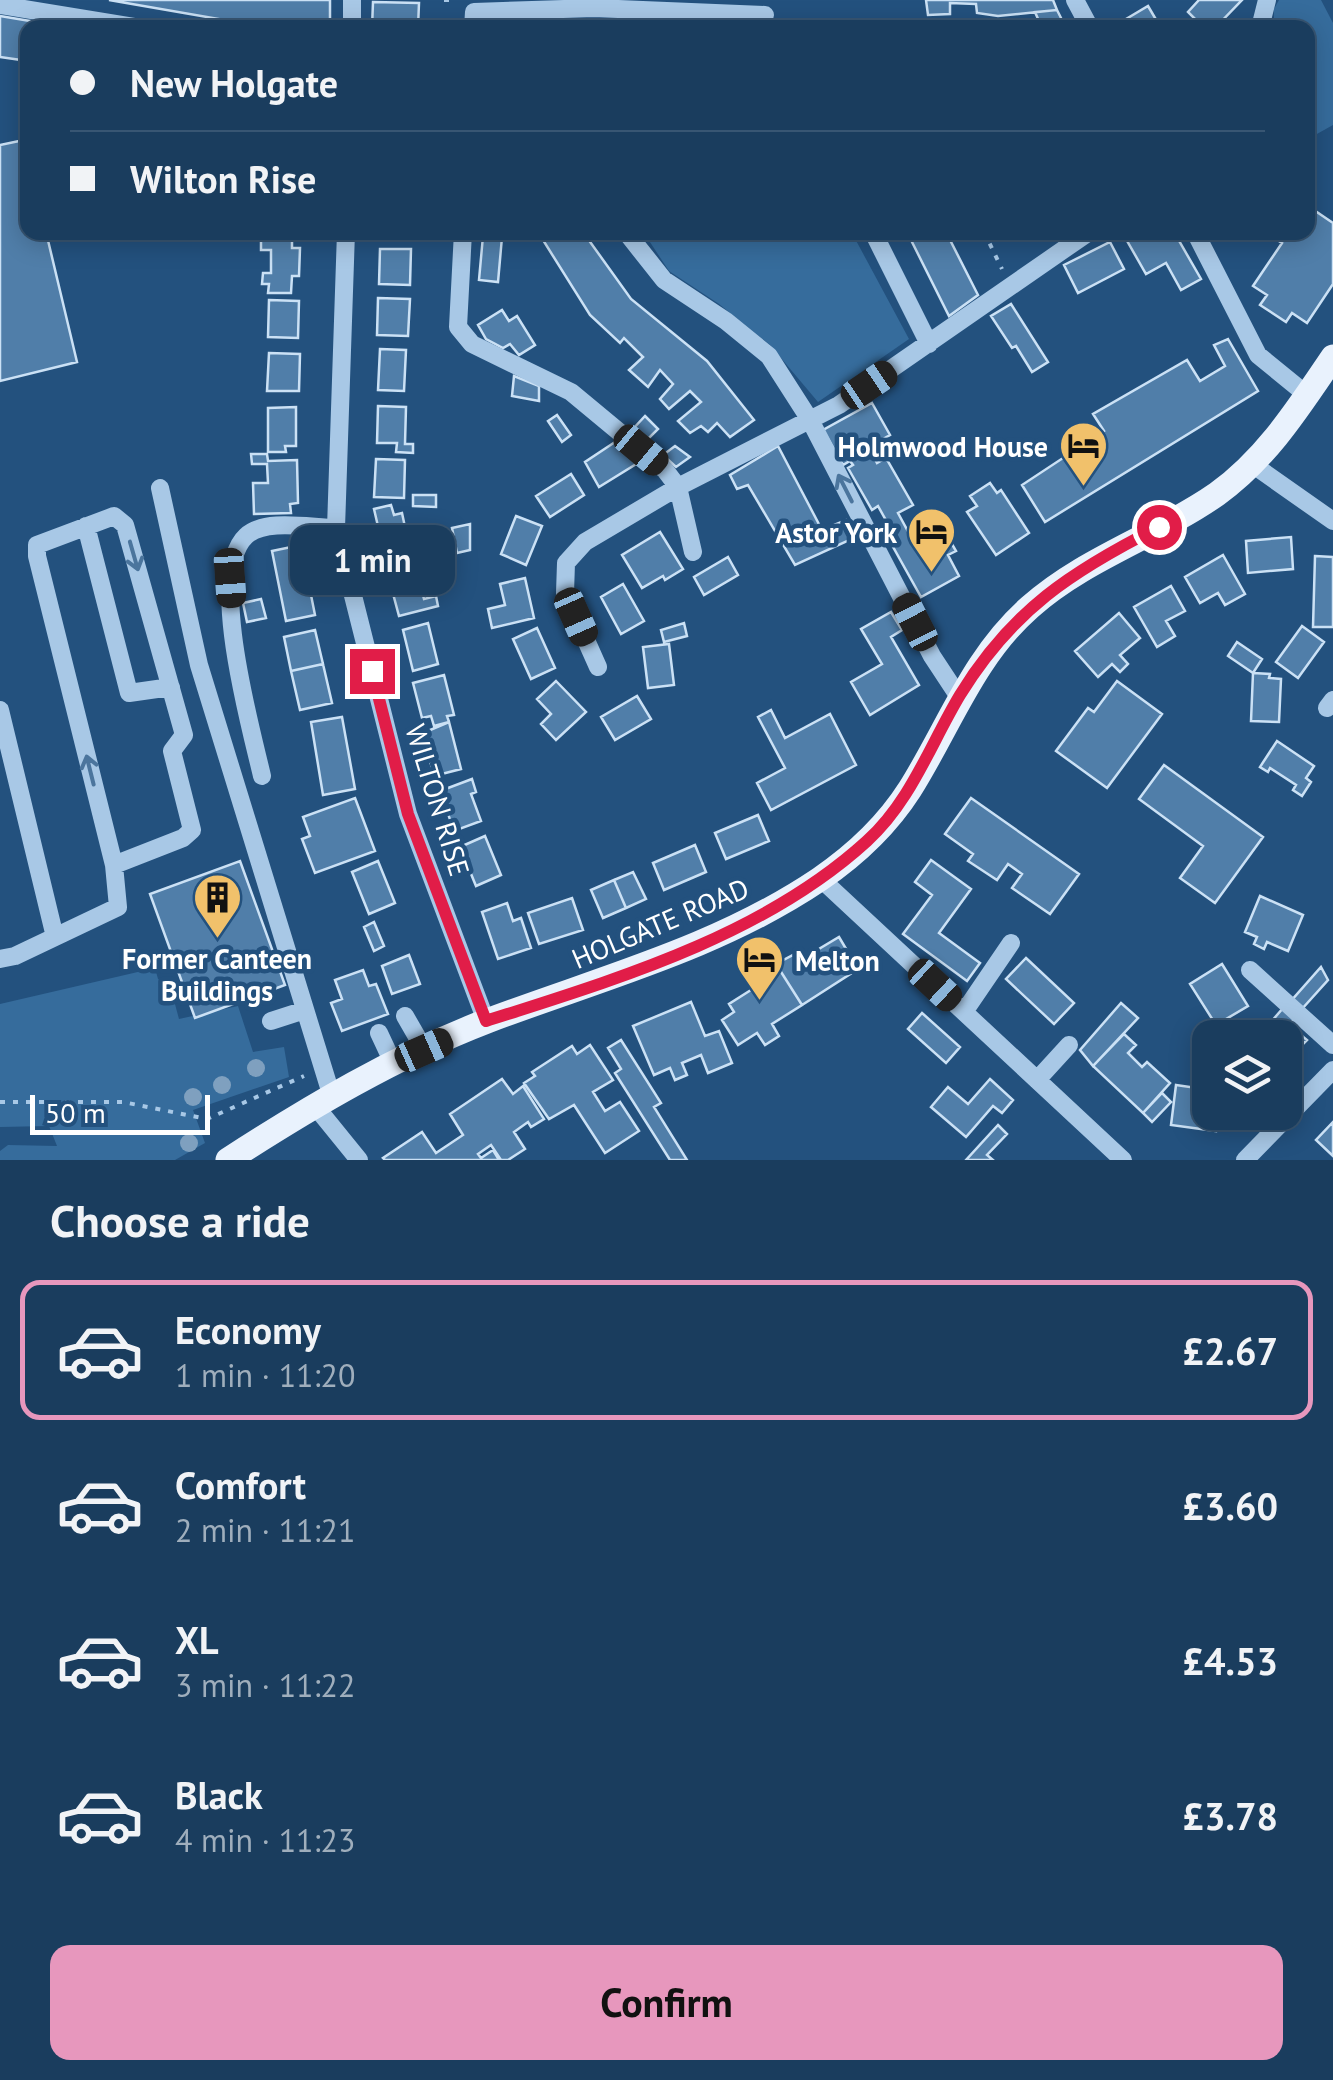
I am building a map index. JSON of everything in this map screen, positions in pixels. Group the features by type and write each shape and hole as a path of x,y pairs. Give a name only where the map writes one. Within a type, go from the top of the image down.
{"main road":[{"name":"HOLGATE ROAD","path":"228,1160 393,1063 486,1021 686,950 756,917 820,878 867,841 890,816 910,788 959,697 999,639 1029,607 1094,561 1218,493 1282,431 1333,356"}],"street":[{"path":"0,5 91,20"},
{"path":"474,20 474,12 594,8 765,16"},
{"name":"WILTON RISE","path":"346,240 336,528 408,814 486,1021"},
{"path":"463,240 458,327 472,344 571,392 665,470 678,488 693,552"},
{"path":"632,240 664,280 726,321 769,356 810,420 932,656 959,697"},
{"path":"877,240 929,344"},
{"path":"598,667 564,593 566,563 585,542 678,488 839,406 1076,240"},
{"path":"1198,240 1258,355 1308,395"},
{"path":"1252,464 1333,521"},
{"path":"160,488 199,664 305,1010 324,1102 359,1160"},
{"path":"0,959 118,907 114,865 37,556 37,545 114,516 125,525 184,735 172,750 192,830 183,838 114,865"},
{"path":"86,526 128,693 171,687"},
{"path":"262,776 236,667 230,578 234,553 246,535 263,526 336,528"},
{"path":"0,710 55,937"},
{"path":"820,878 1123,1160"},
{"path":"964,1012 1011,943"},
{"path":"1250,970 1333,1045"},
{"path":"270,1022 305,1010"},
{"path":"405,1016 424,1050"},
{"path":"380,1033 393,1063"},
{"path":"1037,1080 1069,1044"},
{"path":"1246,1160 1333,1070"}],"path":[{"path":"988,240 1011,287"},
{"path":"0,1102 123,1102 208,1120 290,1083"}],"shaded area":[{"path":"1279,0 1321,0 1333,23 1333,125 1315,135 1315,20 1274,20"},
{"path":"649,240 856,240 909,339 818,402 770,345 669,271"},
{"path":"155,968 158,979 168,978 179,1019 238,1006 253,1052 284,1047 289,1077 193,1110 205,1143 175,1160 0,1160 0,1151 8,1145 57,1146 49,1126 0,1127 0,1004"}],"building":[{"path":"109,0 330,0 330,20 224,20"},
{"path":"926,0 1053,0 1057,10 998,16 977,13 976,4 950,3 950,14 928,15"},
{"path":"1199,0 1242,0 1223,20 1196,20 1188,12"},
{"path":"373,2 419,3 418,20 372,20"},
{"path":"1148,6 1156,20 1124,20"},
{"path":"1057,10 1062,20 1038,20 1035,12"},
{"path":"0,16 24,20 20,20 20,60 0,57"},
{"path":"20,141 20,240 48,240 77,362 0,381 0,145"},
{"path":"1315,211 1333,223 1333,284 1307,323 1292,313 1286,322 1260,305 1267,295 1253,286 1282,243 1277,240 1315,240"},
{"path":"261,240 292,240 292,248 300,248 299,276 292,276 291,293 268,293 269,284 262,284 263,273 271,273 271,250 261,250"},
{"path":"483,240 502,240 498,282 479,280"},
{"path":"543,240 589,240 631,299 707,361 754,420 730,437 717,423 708,432 701,426 690,433 678,421 701,402 690,391 669,409 660,399 673,384 660,370 648,387 629,370 643,357 624,338 620,343 590,315"},
{"path":"911,240 950,240 978,295 949,316"},
{"path":"1127,240 1179,240 1201,279 1181,290 1166,263 1146,274"},
{"path":"1110,242 1124,269 1078,293 1064,265"},
{"path":"380,249 411,249 410,285 379,284"},
{"path":"378,298 410,299 408,336 377,335"},
{"path":"269,300 299,301 298,338 268,337"},
{"path":"1011,304 1048,362 1032,372 991,316"},
{"path":"502,310 509,321 517,316 535,345 519,355 510,344 503,348 486,339 478,325"},
{"path":"1228,339 1258,391 1045,522 1022,485 1104,431 1093,414 1187,360 1200,381 1225,366 1214,345"},
{"path":"380,349 406,350 404,391 378,390"},
{"path":"269,353 300,354 299,391 267,391"},
{"path":"514,376 539,386 539,401 512,396"},
{"path":"872,403 890,435 869,447 877,463 886,458 913,505 898,513 910,535 938,520 956,551 948,555 959,576 921,597 887,536 893,533 878,506 872,510 848,468 853,465 850,461 843,465 823,430"},
{"path":"378,406 406,407 405,444 413,444 413,453 396,452 397,443 377,443"},
{"path":"296,407 296,446 285,446 286,452 268,452 268,408"},
{"path":"557,415 571,435 562,442 548,421"},
{"path":"645,416 658,429 645,442 633,429"},
{"path":"618,440 641,461 599,487 585,462"},
{"path":"675,446 690,457 676,467 663,455"},
{"path":"778,446 822,530 846,520 854,538 795,565 748,485 737,489 730,475"},
{"path":"251,454 267,454 268,461 297,460 298,503 290,504 291,513 254,514 253,483 268,483 267,464 252,464"},
{"path":"376,459 405,460 404,498 374,497"},
{"path":"571,474 584,495 550,517 536,496"},
{"path":"990,483 997,493 1001,490 1029,533 996,555 967,512 977,506 970,496"},
{"path":"413,495 436,495 436,507 413,506"},
{"path":"391,505 394,515 402,513 411,555 386,561 374,509"},
{"path":"516,516 542,526 526,565 501,554"},
{"path":"470,524 470,550 457,553 452,528"},
{"path":"660,532 683,569 642,588 622,555"},
{"path":"1291,537 1293,569 1248,573 1246,541"},
{"path":"301,545 315,615 286,621 272,551"},
{"path":"1223,555 1245,594 1225,605 1218,593 1200,603 1185,577"},
{"path":"1315,556 1333,557 1333,627 1313,627"},
{"path":"728,557 738,575 704,595 694,577"},
{"path":"416,568 424,599 436,596 438,606 399,616 388,575"},
{"path":"525,578 534,618 492,628 488,609 505,605 500,584"},
{"path":"623,584 644,621 621,634 601,597"},
{"path":"1171,586 1185,611 1166,621 1175,636 1157,647 1134,607"},
{"path":"261,599 266,618 247,622 243,603"},
{"path":"891,612 902,630 891,637 919,685 870,715 851,682 882,664 861,629"},
{"path":"1119,613 1140,638 1120,655 1128,664 1120,672 1112,664 1098,677 1075,651"},
{"path":"428,623 438,664 413,671 403,630"},
{"path":"684,623 687,636 664,642 661,630"},
{"path":"1302,626 1324,642 1298,678 1276,662"},
{"path":"537,628 555,668 531,679 513,639"},
{"path":"315,630 323,664 291,671 284,637"},
{"path":"1237,642 1262,659 1253,673 1228,656"},
{"path":"669,644 674,685 648,688 643,647"},
{"path":"323,664 332,703 300,710 291,671"},
{"path":"1253,673 1281,679 1279,722 1251,721"},
{"path":"444,675 454,715 447,716 449,722 434,726 431,716 422,718 413,683"},
{"path":"556,681 586,712 556,740 541,724 551,714 537,699"},
{"path":"1117,681 1162,714 1107,788 1056,751 1088,708 1094,712"},
{"path":"637,696 651,719 615,740 601,717"},
{"path":"771,710 785,738 830,714 856,765 771,810 757,783 785,768 758,717"},
{"path":"342,717 355,789 323,795 311,722"},
{"path":"449,722 461,769 434,776 423,733"},
{"path":"1277,741 1314,766 1306,778 1311,782 1302,796 1293,790 1296,785 1270,768 1268,772 1260,767"},
{"path":"1164,765 1263,837 1215,903 1180,878 1203,846 1139,799"},
{"path":"472,779 476,792 471,794 481,821 454,831 440,791"},
{"path":"355,798 375,851 315,873 302,839 310,836 303,817"},
{"path":"971,798 1079,874 1050,914 1012,888 1022,874 1008,864 997,880 968,861 973,854 945,834"},
{"path":"758,815 769,841 726,859 715,833"},
{"path":"485,836 501,875 476,886 460,847"},
{"path":"695,845 706,872 664,890 653,863"},
{"path":"931,860 971,889 939,933 980,963 967,981 903,934 932,895 915,882"},
{"name":"Former Canteen Buildings","path":"240,861 285,985 195,1018 150,894"},
{"path":"378,861 395,903 369,914 352,872"},
{"path":"633,872 646,899 626,908 614,880"},
{"path":"614,880 626,908 603,918 591,890"},
{"path":"1260,896 1303,915 1288,951 1267,942 1264,949 1254,944 1257,937 1245,932"},
{"path":"572,898 583,930 539,944 528,913"},
{"path":"507,903 513,921 521,918 531,948 498,959 482,912"},
{"path":"374,922 384,946 374,951 364,927"},
{"path":"839,937 858,969 802,1005 776,964 793,955 797,962"},
{"path":"409,955 420,984 392,994 382,966"},
{"path":"1026,958 1074,1003 1054,1024 1006,979"},
{"path":"776,964 802,1005 772,1024 779,1036 765,1045 757,1033 738,1045 722,1020 734,1012 729,1004 762,983 757,976"},
{"path":"1222,964 1248,1006 1224,1020 1213,1020 1190,984"},
{"path":"1321,967 1328,980 1301,1010 1291,1001"},
{"path":"363,970 369,986 376,984 388,1014 342,1031 331,1003 342,999 335,980"},
{"path":"691,1002 705,1036 719,1031 732,1063 708,1073 701,1055 682,1063 687,1075 675,1080 670,1068 654,1075 633,1026"},
{"path":"1121,1003 1138,1018 1093,1066 1080,1050"},
{"path":"1284,1007 1296,1017 1293,1020 1273,1020"},
{"path":"922,1013 960,1047 946,1063 908,1029"},
{"path":"1124,1034 1136,1045 1128,1053 1142,1067 1147,1062 1170,1083 1143,1113 1093,1066"},
{"path":"621,1040 661,1103 654,1107 687,1160 670,1160 615,1073 621,1069 608,1048"},
{"path":"590,1045 613,1080 593,1092 605,1111 620,1102 639,1131 605,1153 574,1105 549,1119 524,1083 535,1076 532,1072 572,1046 577,1054"},
{"path":"502,1079 513,1094 523,1086 544,1119 531,1127 528,1122 514,1132 525,1149 508,1160 501,1160 491,1145 478,1154 481,1158 493,1150 499,1160 383,1158 422,1132 436,1153 463,1135 450,1114"},
{"path":"990,1079 1013,1100 1002,1113 993,1106 966,1137 931,1107 948,1087 968,1104"},
{"path":"1176,1085 1192,1087 1192,1128 1171,1125"},
{"path":"1162,1093 1171,1102 1152,1122 1143,1113"},
{"path":"1333,1122 1333,1156 1316,1140"},
{"path":"998,1125 1007,1134 987,1155 993,1160 966,1160"}],"place":[{"name":"Holmwood House","path":"1083,488"},
{"name":"Astor York","path":"932,574"},
{"name":"Former Canteen Buildings","path":"217,940"},
{"name":"Melton","path":"760,1002"}],"route":[{"path":"372,671 408,814 486,1021 686,950 756,917 820,878 867,841 890,816 978,668 1029,607 1094,561 1159,527"}]}
